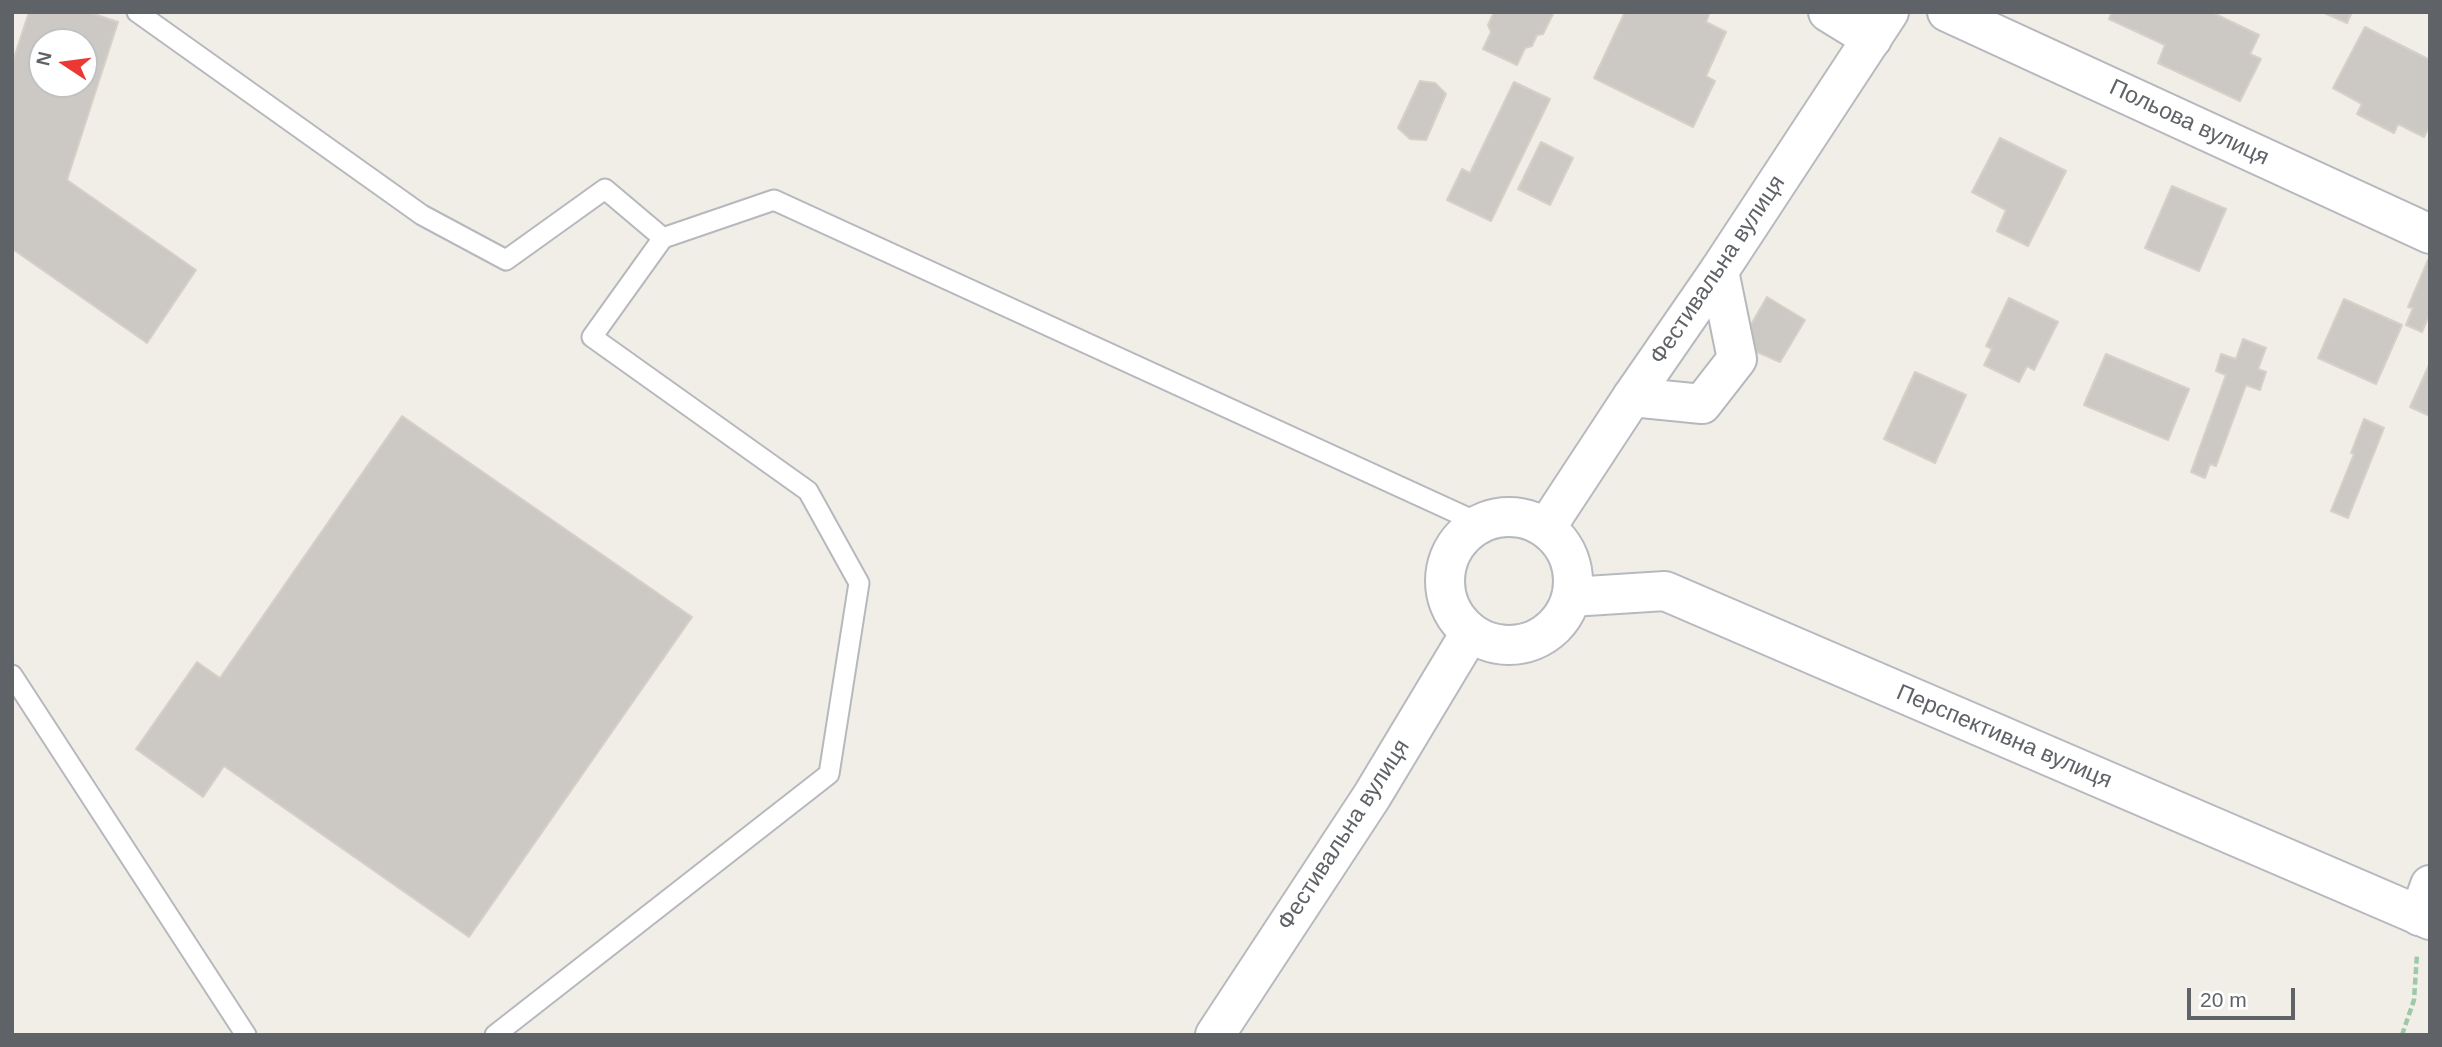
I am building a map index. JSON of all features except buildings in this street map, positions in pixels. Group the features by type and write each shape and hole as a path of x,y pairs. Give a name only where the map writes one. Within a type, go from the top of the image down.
{"street":[{"path":"1828,12 1881,25"},
{"name":"Польова вулиця","path":"1947,12 2430,234"},
{"name":"Фестивальна вулиця","path":"1546,528 1881,25"},
{"path":"1632,397 1702,404 1738,359 1719,271"},
{"path":"1513,517 1534,521 1546,528 1558,538 1566,551 1573,582 1571,597 1564,614 1553,628 1539,639 1522,645 1504,646 1486,642 1471,634 1455,618 1446,598 1444,576 1449,555 1461,536 1479,523 1492,518 1513,517"},
{"name":"Перспективна вулиця","path":"1571,597 1665,591 2426,907"},
{"name":"Фестивальна вулиця","path":"1215,1035 1372,796 1471,634"}],"lane":[{"path":"137,12 422,215 506,260 605,189 663,238"},
{"path":"495,1035 829,774 859,583 808,491 592,337 663,238 774,200 1479,523"},
{"path":"12,675 246,1035"}],"path":[{"path":"2402,1035 2414,1000 2426,907"}]}
